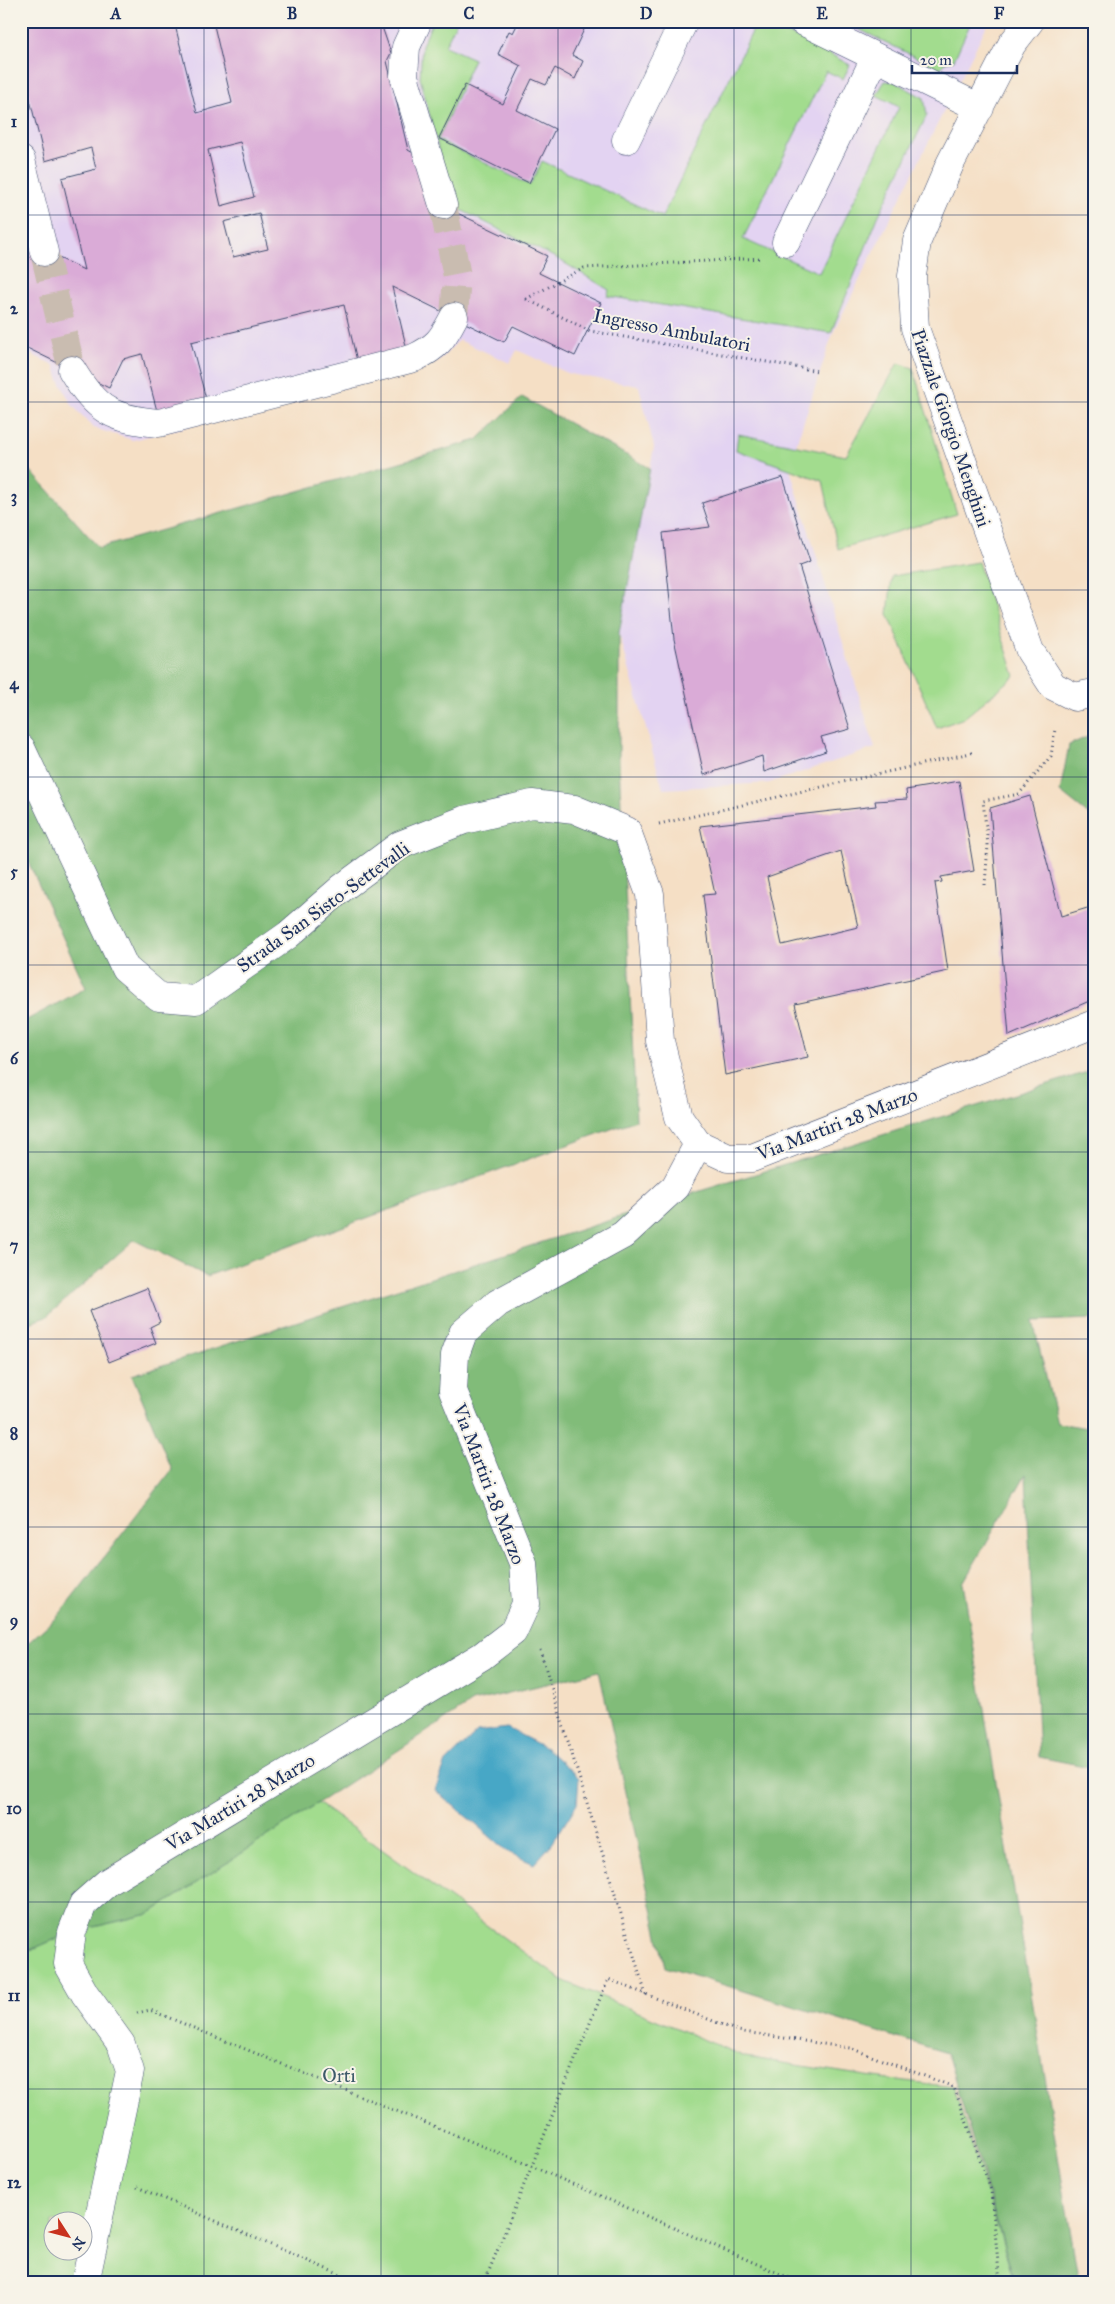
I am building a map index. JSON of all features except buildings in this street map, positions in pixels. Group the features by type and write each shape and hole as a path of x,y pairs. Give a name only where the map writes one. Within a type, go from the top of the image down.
{"street":[{"path":"418,21 406,47 404,76 442,205"},
{"path":"626,140 684,21"},
{"path":"802,21 980,108"},
{"name":"Piazzale Giorgio Menghini","path":"1030,21 1014,32 980,108 950,164 918,241 912,276 915,328 1030,651 1053,686 1075,697 1094,693"},
{"path":"786,242 875,58"},
{"path":"21,160 44,252"},
{"path":"72,370 83,388 108,412 128,420 158,423 414,358 433,349 446,333 454,318"},
{"name":"Strada San Sisto-Settevalli","path":"21,748 125,968 159,997 196,1000 288,935 342,888 400,845 464,820 532,804 574,809 627,831"},
{"path":"627,831 650,894 660,1041 679,1117 698,1144"},
{"name":"Via Martiri 28 Marzo","path":"85,2283 130,2071 121,2044 85,1994 68,1964 72,1932 83,1904 108,1882 482,1656 513,1632 526,1604 523,1563 453,1391 455,1355 464,1333 498,1303 623,1235 675,1187 698,1144 728,1158 752,1158 1094,1024"}],"path":[{"name":"Ingresso Ambulatori","path":"786,242 774,258 584,268 526,299 590,331 818,372"},
{"path":"985,885 988,845 983,801 1019,794 1051,756 1055,729"},
{"path":"627,831 975,752"},
{"path":"526,1604 646,1996"},
{"path":"484,2283 530,2166 608,1979 646,1996 738,2031 850,2048 954,2087 991,2190 1000,2283"},
{"path":"104,2021 150,2010 530,2166 801,2283"},
{"path":"108,2175 359,2283"}],"shaded area":[{"path":"21,21 989,21 833,333 789,466 875,748 769,783 663,789 619,633 654,447 639,386 570,374 517,350 510,363 459,340 439,361 416,369 133,440 94,428 72,405 58,378 55,366 21,349"}],"green space":[{"path":"433,21 457,21 445,46 474,59 438,140 530,185 542,161 662,217 753,30 766,30 791,35 850,65 843,79 826,71 743,239 819,273 899,107 876,95 885,81 895,82 924,98 927,115 878,217 831,333 607,296 609,290 558,259 453,206 420,78 422,45"},
{"path":"842,21 971,22 954,60 945,62 940,69"},
{"path":"898,363 913,368 957,514 838,549 823,481 736,450 738,434 846,456"},
{"path":"522,397 650,468 619,633 619,761 636,1120 207,1276 134,1240 46,1317 21,1326 21,1023 86,988 21,846 21,460 99,548 477,440"},
{"path":"978,562 1015,676 964,718 937,728 888,614 892,576"},
{"path":"1094,734 1094,819 1060,792 1069,745"},
{"path":"1094,1070 1094,1319 1033,1321 1057,1423 1094,1429 1094,1768 1039,1757 1026,1474 963,1583 1079,2283 1015,2283 947,2053 665,1967 599,1671 472,1702 149,1914 72,1932 21,1954 21,1649 59,1615 172,1470 132,1375 700,1191"},
{"name":"Orti","path":"318,1803 562,1980 745,2057 866,2076 954,2087 1015,2283 21,2283 21,1954 72,1932 149,1914"}],"water":[{"path":"507,1728 546,1748 579,1778 577,1804 552,1844 534,1864 508,1852 435,1790 446,1762 477,1732"}],"tunnel":[{"path":"443,205 457,276 454,317"},
{"path":"44,252 72,370"}]}
